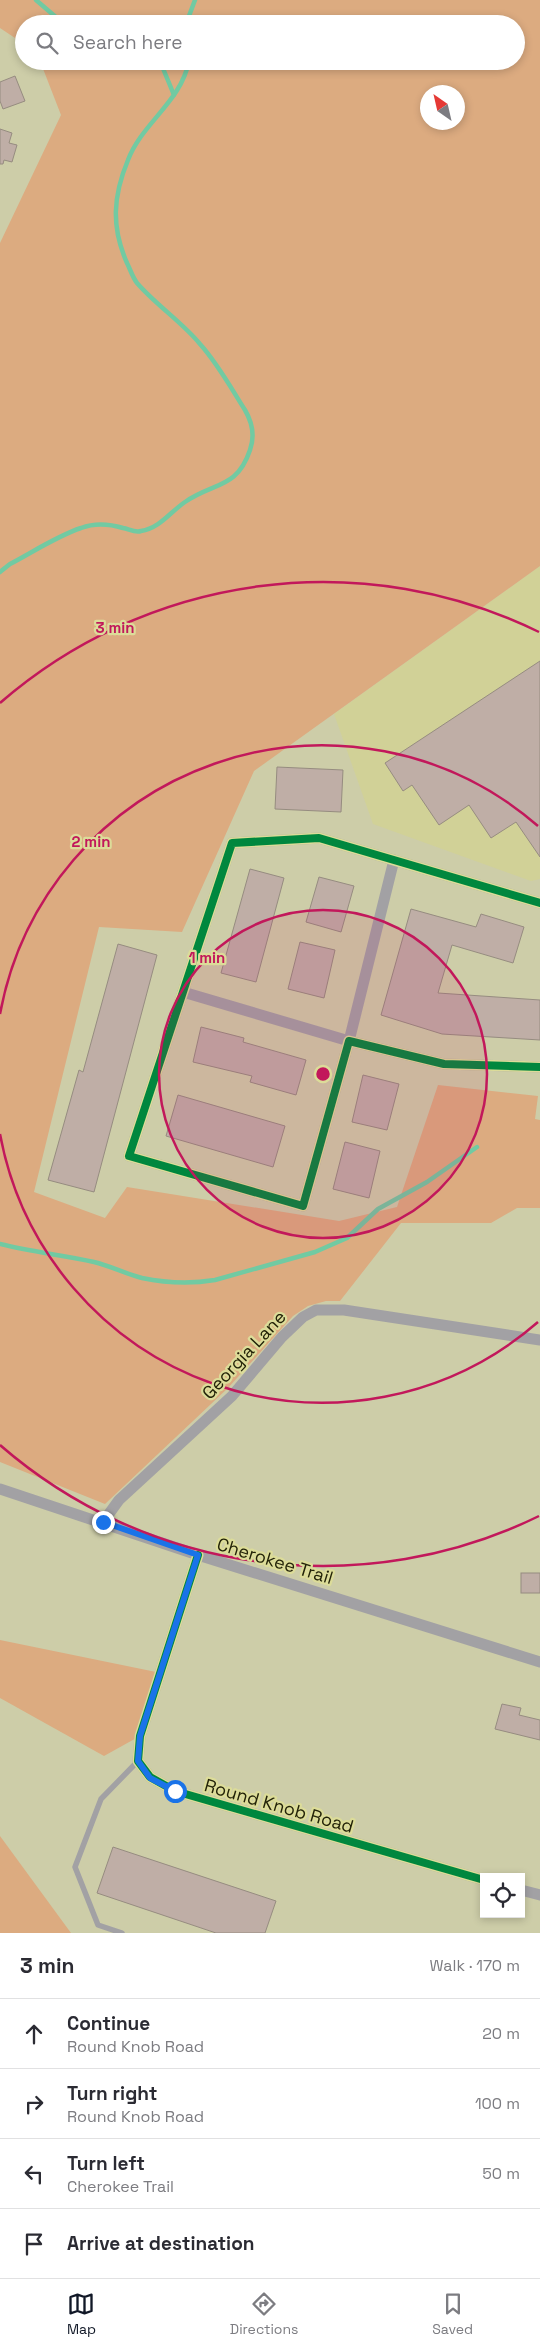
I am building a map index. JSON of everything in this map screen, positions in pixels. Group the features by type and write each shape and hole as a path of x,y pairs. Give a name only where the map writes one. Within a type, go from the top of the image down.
{"street":[{"path":"394,860 349,1041 303,1206 129,1156 232,844 319,838 394,860 540,903"},
{"path":"183,992 349,1041 444,1064 540,1067"},
{"name":"Georgia Lane","path":"103,1522 119,1500 232,1396 282,1337 309,1313 316,1310 344,1310 540,1340"},
{"name":"Cherokee Trail","path":"0,1489 198,1555 540,1662"},
{"path":"138,1761 140,1736 146,1712 198,1555"},
{"name":"Round Knob Road","path":"138,1761 150,1778 175,1791 480,1879"},
{"path":"525,1891 540,1895"}],"lane":[{"path":"122,1933 98,1925 75,1868 101,1799 138,1761"}],"shaded area":[{"path":"0,0 540,0 540,566 254,771 182,932 99,927 34,1192 105,1218 127,1187 339,1221 397,1207 438,1085 538,1096 535,1119 540,1120 540,1208 517,1208 491,1223 401,1223 340,1301 326,1301 308,1306 293,1316 228,1388 105,1504 0,1462 0,243 61,115 44,70 525,70 525,15 15,15 15,38 0,28"},
{"path":"540,566 540,879 531,881 373,824 334,714"},
{"path":"0,1640 161,1673 140,1736 104,1756 0,1698"},
{"path":"0,1836 71,1933 0,1933"}],"building":[{"path":"15,76 25,101 3,109 0,101 0,82"},
{"path":"0,129 12,133 9,143 17,145 12,162 4,160 3,164 0,164"},
{"path":"540,661 540,857 516,822 491,838 469,805 439,825 412,785 403,791 385,763"},
{"path":"277,767 343,770 341,812 275,809"},
{"path":"250,869 284,878 256,982 221,973"},
{"path":"319,877 354,886 341,932 306,922"},
{"path":"411,909 476,927 481,914 524,927 513,963 452,945 438,993 540,1000 540,1040 442,1034 381,1015"},
{"path":"300,942 335,950 324,998 288,989"},
{"path":"118,944 157,955 94,1192 48,1180 79,1070 83,1072"},
{"path":"201,1027 244,1038 243,1042 306,1060 296,1095 250,1082 252,1076 193,1062"},
{"path":"363,1075 399,1084 387,1130 352,1122"},
{"path":"178,1095 285,1126 273,1167 166,1136"},
{"path":"345,1142 380,1151 369,1198 333,1189"},
{"path":"521,1573 540,1573 540,1593 521,1593"},
{"path":"502,1704 521,1708 519,1715 540,1720 540,1740 495,1729"},
{"path":"113,1847 276,1901 265,1933 216,1933 97,1893"}],"waterway":[{"path":"36,0 54,15"},
{"path":"189,15 195,0"},
{"path":"164,70 174,95"},
{"path":"0,572 10,564 54,540 86,526 107,525 136,532 154,527 185,502 231,478 245,463 250,450 252,429 245,410 207,352 185,328 137,283 127,263 118,237 116,224 117,199 119,186 128,160 142,135 178,89 187,70"},
{"path":"0,1244 94,1262 151,1280 169,1282 215,1280 315,1252 347,1238 378,1209 427,1182 477,1147"}],"cycle path":[{"path":"540,903 319,838 232,843 129,1156 303,1206 349,1041 444,1064 540,1067"},
{"path":"198,1555 140,1736 138,1761 150,1777 175,1791 480,1879"}],"route":[{"path":"103,1522 198,1555 185,1590 161,1673 146,1712 140,1736 138,1761 150,1778 163,1787 175,1791"}]}
